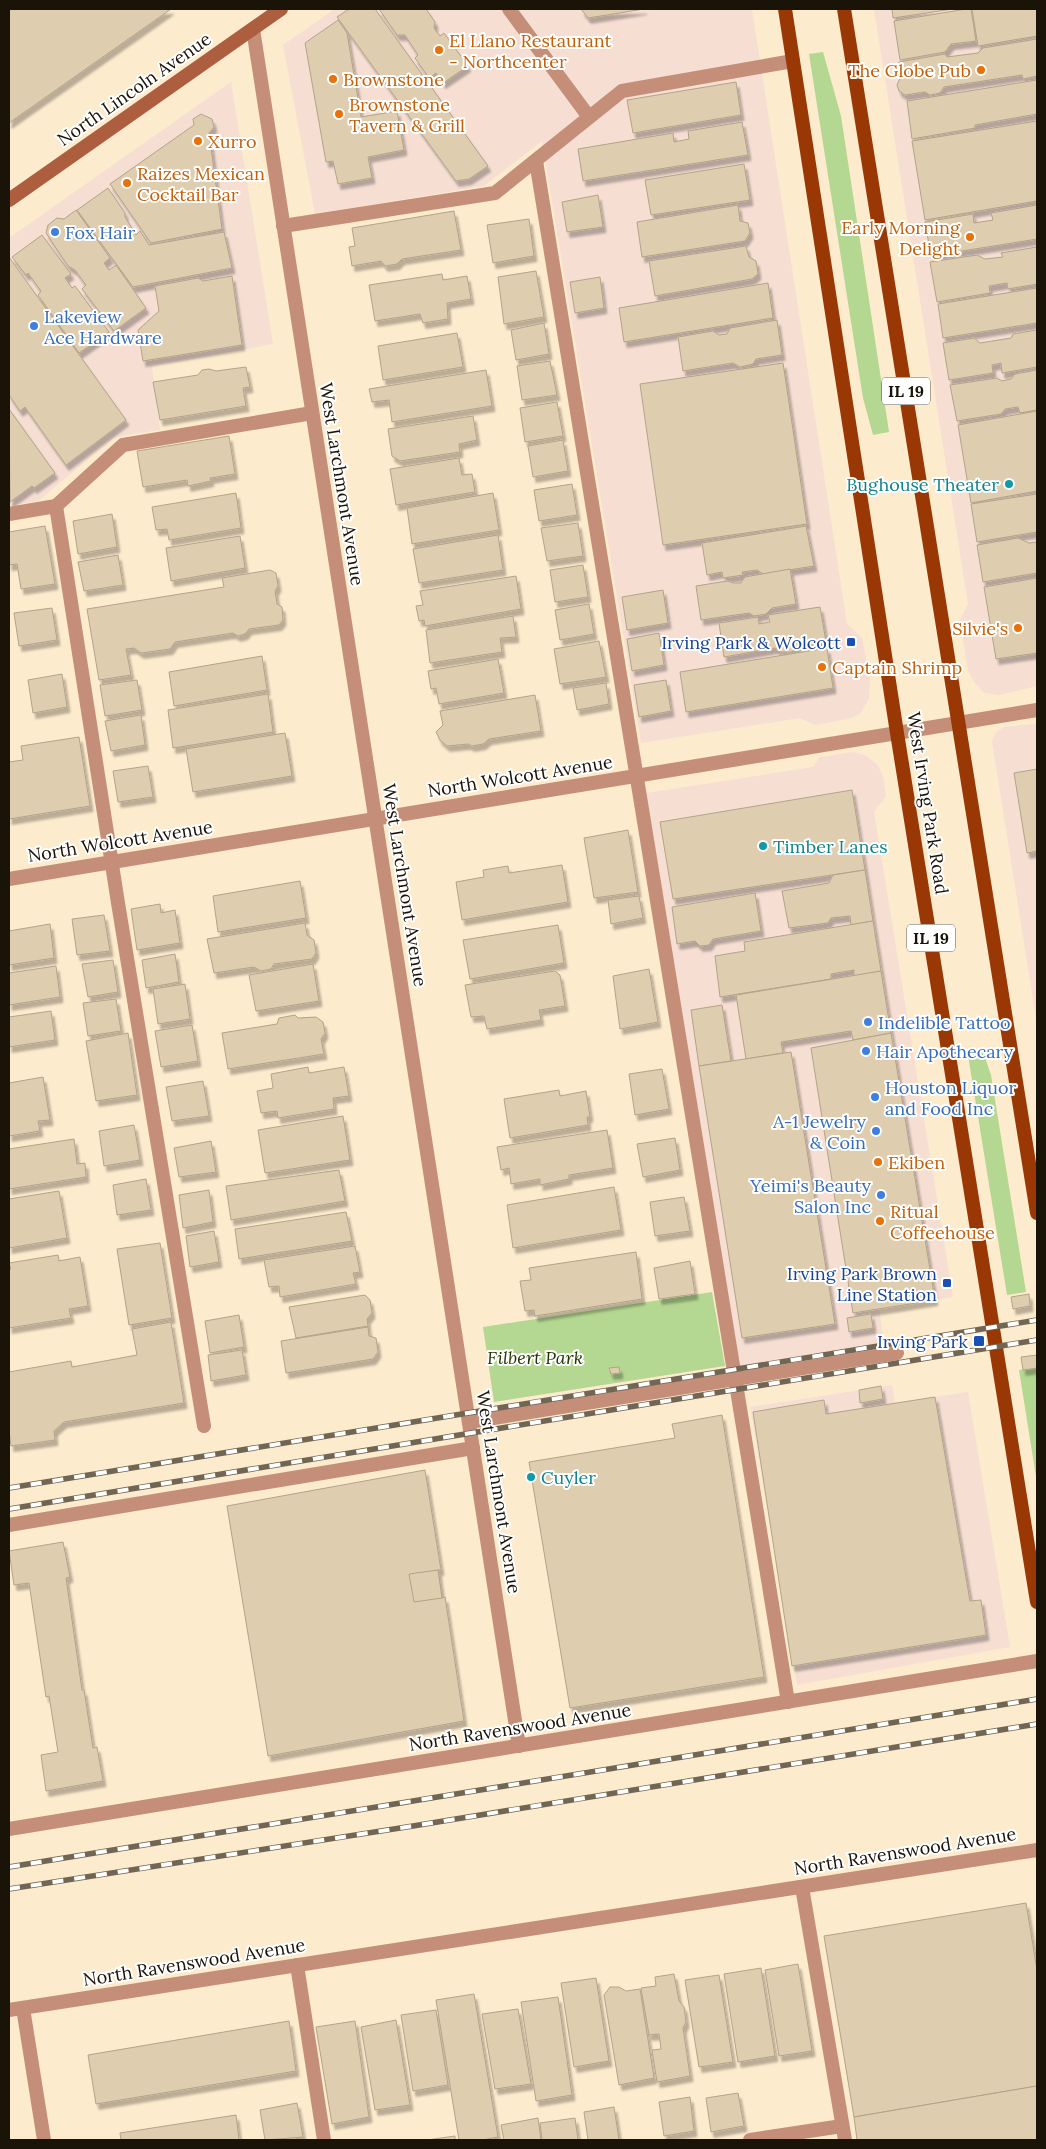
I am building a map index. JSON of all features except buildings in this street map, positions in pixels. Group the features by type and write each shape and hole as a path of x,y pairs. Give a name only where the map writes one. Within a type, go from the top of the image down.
{"main road":[{"name":"North Lincoln Avenue","path":"9,200 281,9"},
{"name":"West Irving Park Road","path":"785,9 897,733 1037,1602"},
{"name":"IL 19","path":"844,9 1037,1213"}],"street":[{"path":"509,9 590,117"},
{"name":"West Larchmont Avenue","path":"253,29 519,1746"},
{"path":"283,226 496,193 622,91 793,61"},
{"path":"536,161 788,1702"},
{"path":"9,514 56,506 123,445 312,413"},
{"path":"56,506 204,1426"},
{"name":"North Wolcott Avenue","path":"9,879 1037,710"},
{"path":"469,1422 897,1353"},
{"path":"9,1525 473,1448"},
{"name":"North Ravenswood Avenue","path":"9,1829 1037,1661"},
{"name":"North Ravenswood Avenue","path":"16,2009 1037,1850"},
{"path":"750,2140 844,2133 802,1887"},
{"path":"297,1965 324,2140"},
{"path":"16,2009 44,2140"}],"shaded area":[{"path":"335,9 752,9 847,624 862,638 870,679 869,699 860,714 848,719 815,725 800,718 641,743 542,141 484,186 315,214 283,45"},
{"path":"874,9 1037,9 1037,686 999,695 984,693 968,671 960,620 968,604"},
{"path":"231,82 273,344 152,367 160,430 115,437 38,501 9,506 9,238"},
{"path":"1034,724 1037,726 1037,1025 992,741 996,732 1005,727"},
{"path":"853,752 865,755 877,764 883,776 886,796 874,812 953,1297 879,1309 886,1355 735,1379 640,794 813,767 820,757"},
{"path":"892,1385 895,1403 968,1392 1010,1647 797,1685 750,1407"}],"green space":[{"path":"823,52 841,116 889,432 873,435 863,398 809,54"},
{"path":"983,1052 991,1075 1026,1292 1007,1295 968,1055"},
{"name":"Filbert Park","path":"712,1292 725,1366 494,1402 483,1327"},
{"path":"1037,1367 1037,1483 1019,1370"}],"railway":[{"path":"9,1488 1037,1320"},
{"path":"9,1509 1037,1340"},
{"path":"9,1867 1037,1699"},
{"path":"9,1889 413,1826 1037,1724"}],"place":[{"name":"El Llano Restaurant - Northcenter","path":"439,50"},
{"name":"The Globe Pub","path":"981,70"},
{"name":"Brownstone","path":"333,79"},
{"name":"Brownstone Tavern & Grill","path":"339,114"},
{"name":"Xurro","path":"198,141"},
{"name":"Raizes Mexican Cocktail Bar","path":"127,183"},
{"name":"Fox Hair","path":"55,232"},
{"name":"Early Morning Delight","path":"970,237"},
{"name":"Lakeview Ace Hardware","path":"34,326"},
{"name":"Bughouse Theater","path":"1009,484"},
{"name":"Silvie's","path":"1018,628"},
{"name":"Irving Park & Wolcott","path":"851,642"},
{"name":"Captain Shrimp","path":"822,667"},
{"name":"Timber Lanes","path":"763,846"},
{"name":"Indelible Tattoo","path":"868,1022"},
{"name":"Hair Apothecary","path":"866,1051"},
{"name":"Houston Liquor and Food Inc","path":"875,1097"},
{"name":"A-1 Jewelry & Coin","path":"876,1131"},
{"name":"Ekiben","path":"878,1162"},
{"name":"Yeimi's Beauty Salon Inc","path":"881,1195"},
{"name":"Ritual Coffeehouse","path":"880,1221"},
{"name":"Irving Park Brown Line Station","path":"947,1283"},
{"name":"Irving Park","path":"979,1341"},
{"name":"Cuyler","path":"531,1477"}]}
